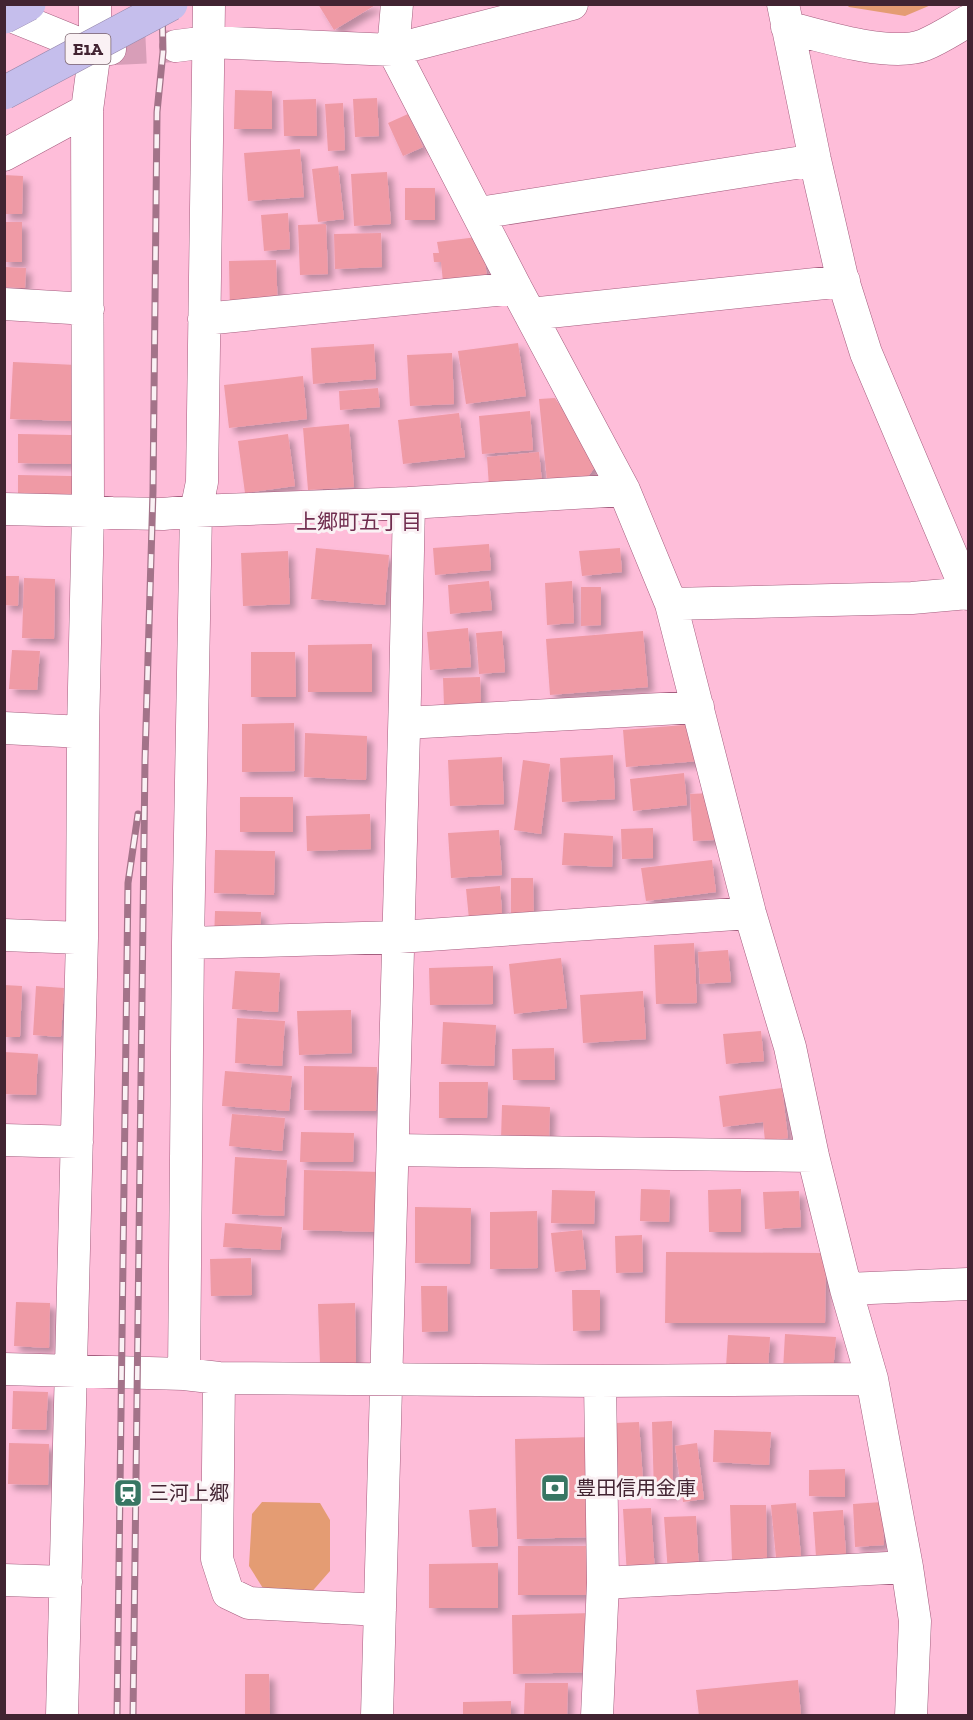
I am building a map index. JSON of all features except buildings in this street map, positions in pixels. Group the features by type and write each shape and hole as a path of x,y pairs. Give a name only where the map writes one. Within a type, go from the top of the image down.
{"highway":[{"path":"4,17 29,4"},
{"name":"E1A","path":"4,93 171,4"}],"street":[{"path":"62,1716 82,938 83,732 88,511 87,110 104,50 95,4"},
{"path":"184,1374 196,511 202,482 209,4"},
{"path":"397,4 393,50 624,490 671,604 750,913 790,1047 813,1156 846,1289 872,1379 915,1622 911,1716"},
{"path":"176,46 208,42 393,50 572,4"},
{"path":"4,12 104,50"},
{"path":"785,16 849,44 904,49 922,46 969,21"},
{"path":"671,604 912,598 969,593 866,353 844,281 815,160 785,16"},
{"path":"4,155 87,110"},
{"path":"479,213 815,160"},
{"path":"204,319 844,281"},
{"path":"4,304 88,309"},
{"path":"4,509 163,514 409,503 624,490"},
{"path":"377,1716 409,503"},
{"path":"405,709 698,707"},
{"path":"4,728 83,732"},
{"path":"189,943 399,938 750,913"},
{"path":"4,935 82,938"},
{"path":"4,1140 77,1142"},
{"path":"393,1150 813,1156"},
{"path":"846,1289 969,1284"},
{"path":"4,1369 184,1374 219,1378 600,1381 872,1379"},
{"path":"219,1378 217,1559 228,1593 249,1603 380,1610"},
{"path":"597,1716 603,1583 600,1381"},
{"path":"603,1583 907,1567"},
{"path":"4,1580 66,1582"}],"shaded area":[{"path":"847,5 931,5 905,16"},
{"path":"262,1502 320,1503 330,1520 330,1571 309,1595 266,1593 249,1566 252,1514"}],"tunnel":[{"path":"114,49 176,46"}],"railway":[{"path":"133,1716 145,760 153,491 157,112 163,52 162,4"},
{"path":"117,1716 128,883 138,814"}],"place":[{"name":"豊田信用金庫","path":"555,1488"},
{"name":"三河上郷","path":"128,1493"}],"district":[{"name":"上郷町五丁目","path":"359,521"}]}
